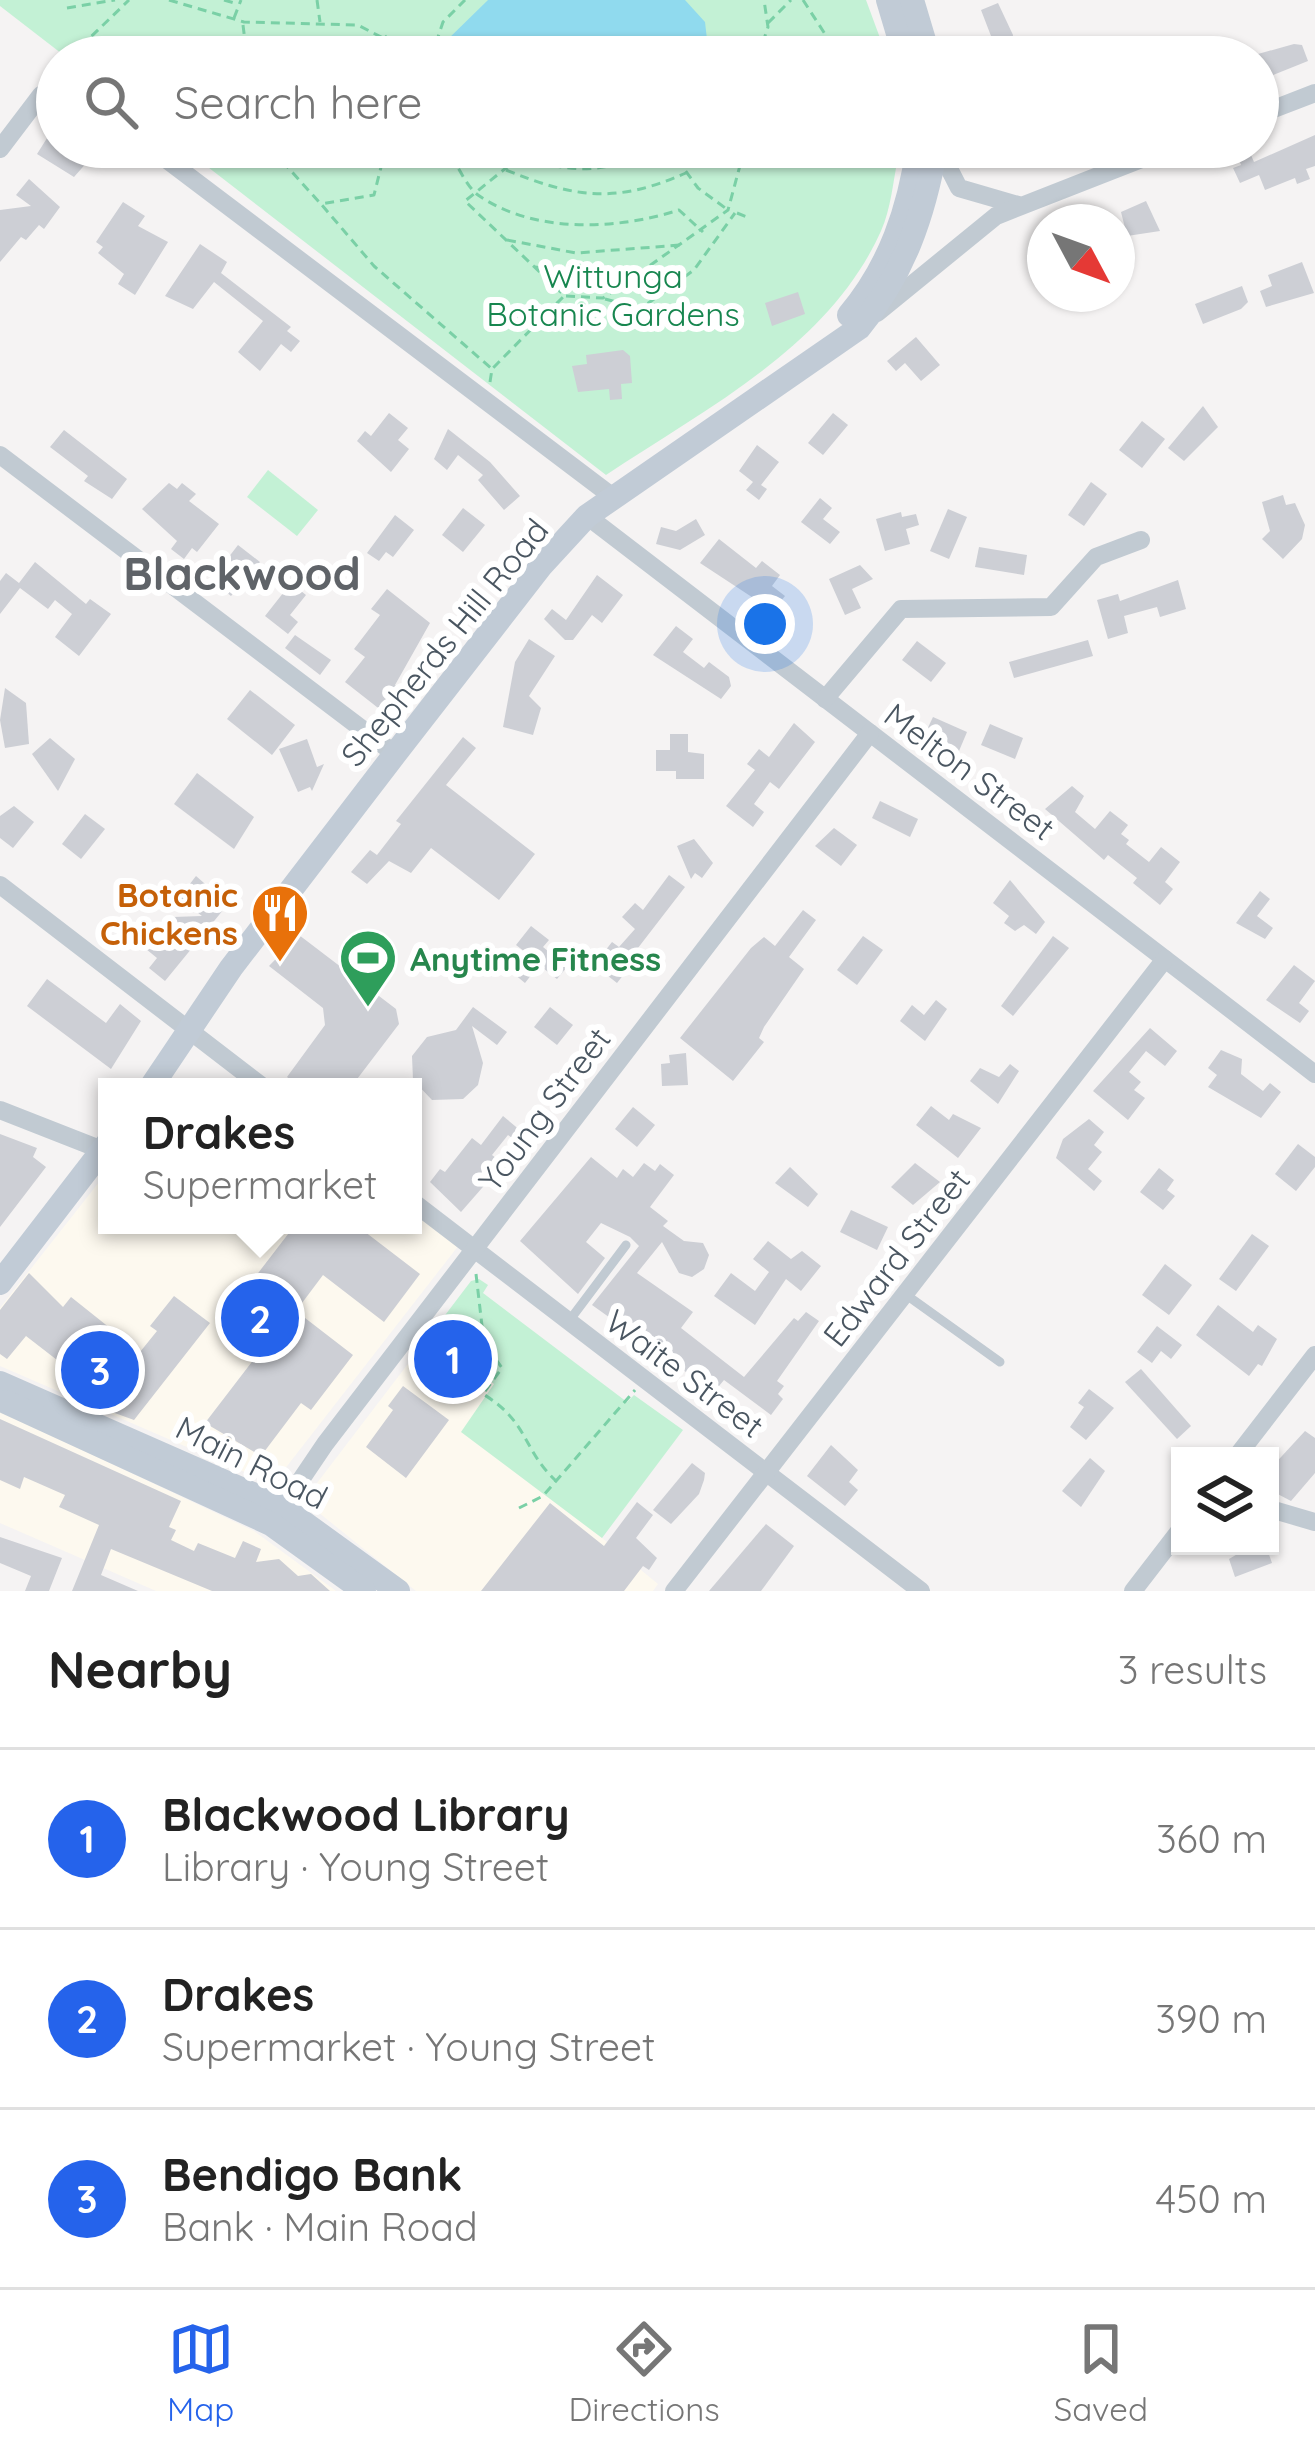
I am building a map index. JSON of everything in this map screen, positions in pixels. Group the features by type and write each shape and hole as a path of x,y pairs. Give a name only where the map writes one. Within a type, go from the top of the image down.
{"main road":[{"path":"889,0 899,36"},
{"path":"912,0 923,36"},
{"name":"Shepherds Hill Road","path":"814,360 883,268 907,210 914,168"},
{"name":"Shepherds Hill Road","path":"157,1078 394,754 587,516 859,328 882,302 924,213 933,168"},
{"name":"Shepherds Hill Road","path":"141,1078 165,1047 188,1030"},
{"path":"0,1257 98,1147"},
{"path":"0,1283 98,1147"},
{"name":"Main Road","path":"0,1383 277,1516 398,1591"},
{"name":"Main Road","path":"0,1400 277,1516 364,1591"}],"street":[{"path":"1279,107 1315,93"},
{"path":"0,149 36,109"},
{"path":"178,168 613,497"},
{"path":"948,168 959,188 1018,205"},
{"path":"859,328 974,232 1018,205 1116,168"},
{"path":"0,454 394,754"},
{"name":"Melton Street","path":"587,516 1315,1074"},
{"path":"825,698 901,610 1051,607 1096,557 1142,540"},
{"name":"Young Street","path":"277,1516 480,1254 870,733"},
{"path":"0,885 251,1078"},
{"name":"Edward Street","path":"674,1591 1165,959"},
{"path":"0,1110 98,1146"},
{"name":"Waite Street","path":"422,1209 921,1591"},
{"path":"1244,1447 1315,1355"},
{"path":"1279,1512 1315,1522"},
{"path":"1133,1591 1171,1542"}],"lane":[{"path":"569,1321 626,1245"},
{"path":"905,1294 1000,1362"}],"path":[{"path":"67,8 115,0"},
{"path":"94,36 129,0"},
{"path":"169,0 244,22 358,25 387,36"},
{"path":"224,0 240,2 234,20"},
{"path":"317,0 320,23"},
{"path":"438,36 443,22 465,0"},
{"path":"764,0 768,23 764,36"},
{"path":"768,23 791,0"},
{"path":"803,0 826,36"},
{"path":"244,22 245,36"},
{"path":"289,168 374,266 492,369 494,377 479,396"},
{"path":"321,203 374,195 381,168"},
{"path":"459,168 475,193 551,223 641,222 679,210 703,232"},
{"path":"568,168 605,168"},
{"path":"683,168 728,210 749,218"},
{"path":"603,298 728,210 739,168"},
{"path":"686,173 658,186 608,196 563,194 505,169 464,201 565,296 647,304 694,270 735,213"},
{"path":"505,240 576,253 682,245"},
{"path":"533,267 631,279"},
{"path":"492,369 565,296"},
{"path":"480,1254 475,1272 482,1334 489,1355 502,1368 483,1394 512,1413 535,1457 556,1481"},
{"path":"519,1508 543,1496 644,1379"}],"shaded area":[{"path":"98,1183 98,1234 422,1234 422,1217 459,1245 277,1479 265,1481 0,1366 0,1308"},
{"path":"430,1335 494,1384 462,1432 658,1584 653,1591 416,1591 313,1508 314,1487"},
{"path":"0,1411 254,1531 336,1591 156,1591 0,1523"}],"green space":[{"path":"0,0 866,0 879,36 39,36 0,6"},
{"name":"Wittunga Botanic Gardens","path":"209,168 896,168 881,231 830,309 762,371 606,475"},
{"path":"268,470 318,510 297,536 247,497"},
{"path":"479,1279 488,1285 483,1293 627,1402 634,1395 683,1430 602,1538 461,1432 494,1384 430,1335 471,1281"}],"water":[{"path":"488,0 685,0 705,22 707,36 451,36"}],"building":[{"path":"998,3 1013,36 991,36 981,10"},
{"path":"1302,45 1308,61 1279,73 1279,48"},
{"path":"1315,135 1315,166 1306,169 1310,179 1297,184 1295,178 1265,190 1259,175 1240,183 1233,168 1279,168 1279,151"},
{"path":"60,168 82,168 74,177"},
{"path":"29,179 60,207 44,229 39,225 26,240 21,237 0,262 0,210 31,206 16,195"},
{"path":"1146,201 1160,231 1135,235 1135,206"},
{"path":"123,202 145,216 138,226 168,242 135,295 118,284 124,274 98,253 103,247 96,242"},
{"path":"200,244 227,262 221,273 291,327 287,331 300,341 291,352 281,344 260,371 238,352 263,321 214,282 193,309 165,296"},
{"path":"1302,262 1314,293 1266,307 1260,291 1272,286 1268,275"},
{"path":"1242,286 1248,302 1241,309 1203,324 1195,304"},
{"path":"798,292 805,314 772,326 765,303"},
{"path":"916,337 940,365 921,381 905,363 896,371 887,361"},
{"path":"623,350 630,356 632,383 621,384 622,399 610,400 609,389 578,392 572,366 587,364 586,355"},
{"path":"1203,406 1218,427 1184,461 1168,448"},
{"path":"389,413 408,428 398,440 409,449 391,472 357,441 365,431 371,436"},
{"path":"833,413 848,425 823,455 808,443"},
{"path":"1142,421 1165,439 1142,468 1119,450"},
{"path":"448,429 490,462 520,496 504,510 478,480 483,475 458,455 447,470 434,459"},
{"path":"64,430 127,479 112,499 84,481 88,476 50,447"},
{"path":"757,445 779,462 761,485 767,489 759,500 746,490 753,482 739,471"},
{"path":"1091,482 1107,494 1084,526 1068,515"},
{"path":"169,483 177,489 182,483 196,494 189,501 219,524 197,552 192,548 184,559 171,549 177,541 142,509"},
{"path":"1283,495 1286,505 1295,503 1305,525 1302,539 1283,559 1262,539 1270,531 1262,502"},
{"path":"820,498 832,508 823,519 840,532 830,544 801,522"},
{"path":"463,508 485,525 463,552 442,535"},
{"path":"948,509 967,517 949,559 930,551"},
{"path":"901,512 902,517 916,514 919,525 906,529 910,544 885,551 876,519"},
{"path":"395,515 414,530 393,557 386,552 379,561 367,553"},
{"path":"696,519 705,535 680,550 656,544 661,527 676,531"},
{"path":"719,539 756,568 762,561 780,575 772,586 785,596 773,611 700,563"},
{"path":"238,545 260,562 231,596 211,580"},
{"path":"979,547 1027,555 1024,575 975,567"},
{"path":"35,562 86,604 90,599 111,614 79,656 55,637 72,614 55,600 48,609 20,588 0,614 0,581 6,573 19,583"},
{"path":"860,565 873,579 852,589 861,608 845,615 829,579"},
{"path":"597,575 623,595 602,623 592,615 573,640 565,640 544,619 552,609 566,620"},
{"path":"1178,580 1186,609 1160,617 1157,607 1124,616 1128,633 1108,639 1097,600 1118,594 1120,601"},
{"path":"291,583 306,595 290,615 298,622 288,634 265,616"},
{"path":"387,589 430,623 395,685 400,689 382,711 345,682 365,657 354,649 380,615 371,609"},
{"path":"676,626 693,639 683,652 704,668 709,662 729,677 731,686 721,699 653,655"},
{"path":"295,635 331,660 320,675 285,648"},
{"path":"529,639 555,656 529,696 541,708 533,735 503,727 515,662"},
{"path":"1088,640 1093,656 1014,678 1009,662"},
{"path":"917,641 946,663 931,682 902,660"},
{"path":"5,688 26,703 29,744 5,748 0,720"},
{"path":"250,690 295,725 272,755 227,719"},
{"path":"933,717 967,732 959,751 924,736"},
{"path":"794,723 815,742 779,789 770,782 754,804 764,812 753,827 726,806 755,770 747,764 759,749 769,757"},
{"path":"990,724 1023,738 1015,759 981,745"},
{"path":"670,734 688,734 688,752 704,754 704,779 676,779 676,771 656,771 656,750 670,750"},
{"path":"463,737 476,748 446,785 535,854 499,900 431,848 411,873 389,861 367,884 351,872 370,850 377,855 401,824 396,821"},
{"path":"50,738 75,759 58,791 32,754"},
{"path":"307,739 317,767 324,764 312,791 310,787 298,792 279,749"},
{"path":"197,773 254,817 234,849 174,804"},
{"path":"1072,786 1084,796 1075,812 1095,829 1110,811 1128,825 1121,834 1129,840 1126,844 1149,862 1161,847 1180,862 1165,882 1173,889 1160,905 1133,883 1137,878 1108,855 1104,860 1045,809"},
{"path":"880,801 918,819 910,837 872,818"},
{"path":"14,806 34,822 13,848 0,838 0,816"},
{"path":"85,814 105,829 81,859 62,844"},
{"path":"834,828 857,845 841,866 815,846"},
{"path":"694,839 713,863 702,878 695,873 691,879 677,846"},
{"path":"669,875 685,887 631,957 635,960 617,983 594,965 612,942 619,947 635,929 622,917 635,903 643,910"},
{"path":"196,876 228,904 165,981 149,968 157,958 146,949 173,917 202,916 179,898"},
{"path":"1010,880 1045,922 1036,934 1024,925 1015,931 1004,923 1009,916 993,903"},
{"path":"1260,891 1270,899 1257,916 1273,928 1265,939 1236,923"},
{"path":"803,910 816,920 789,957 804,969 764,1027 759,1038 764,1042 733,1081 680,1038 751,948 764,937 775,946"},
{"path":"531,926 549,940 543,947 567,967 557,979 539,965 525,983 514,974 529,955 516,945"},
{"path":"299,935 396,1009 399,1024 358,1078 287,1077 325,1025 323,1008 269,966"},
{"path":"863,936 883,950 857,985 837,970"},
{"path":"1053,936 1069,948 1013,1016 1001,1006"},
{"path":"1294,965 1315,981 1299,1003 1309,1011 1300,1023 1266,1000"},
{"path":"47,979 106,1023 120,1004 141,1021 111,1069 27,1006"},
{"path":"936,1000 947,1009 925,1041 900,1021 912,1005 924,1015"},
{"path":"473,1007 507,1032 497,1045 472,1026 483,1063 478,1085 463,1099 432,1100 422,1089 422,1078 413,1078 412,1056 427,1037 456,1030"},
{"path":"550,1007 573,1025 557,1045 534,1027"},
{"path":"1150,1028 1177,1051 1165,1066 1146,1051 1129,1072 1141,1082 1134,1090 1145,1098 1128,1120 1093,1091"},
{"path":"1221,1050 1242,1059 1241,1074 1263,1091 1270,1083 1281,1092 1261,1118 1208,1087 1217,1075 1208,1068"},
{"path":"686,1053 688,1085 662,1086 661,1064 670,1063 669,1055"},
{"path":"1010,1064 1019,1071 998,1104 970,1081 980,1068 999,1077"},
{"path":"931,1106 949,1120 953,1114 981,1128 958,1158 916,1125"},
{"path":"633,1107 655,1125 637,1147 615,1129"},
{"path":"503,1116 521,1131 515,1140 508,1135 492,1155 501,1162 496,1172 461,1212 430,1182 440,1169 445,1172 472,1138 481,1145"},
{"path":"1089,1119 1104,1132 1094,1145 1102,1152 1088,1169 1102,1181 1094,1191 1056,1158 1063,1139"},
{"path":"0,1134 37,1148 33,1157 46,1167 0,1227"},
{"path":"1298,1144 1315,1157 1315,1167 1296,1191 1275,1174"},
{"path":"591,1157 617,1178 623,1169 633,1177 644,1163 655,1171 660,1164 674,1175 650,1207 668,1221 663,1226 684,1241 703,1243 709,1255 704,1269 692,1277 679,1273 662,1242 637,1273 693,1312 681,1328 744,1377 794,1318 798,1321 806,1312 819,1321 777,1381 784,1386 778,1394 783,1399 771,1415 724,1380 714,1392 592,1305 639,1246 630,1237 601,1223 586,1242 605,1258 578,1294 520,1241"},
{"path":"915,1163 940,1182 913,1205 891,1187"},
{"path":"790,1167 818,1194 808,1207 775,1183"},
{"path":"1159,1168 1174,1180 1167,1190 1175,1196 1163,1210 1140,1192"},
{"path":"851,1210 888,1227 877,1250 840,1232"},
{"path":"288,1234 368,1234 420,1274 384,1322 323,1275 296,1311 353,1355 311,1410 301,1403 261,1456 205,1423 258,1354 219,1324"},
{"path":"1252,1234 1269,1246 1236,1291 1219,1279"},
{"path":"768,1241 791,1259 802,1251 821,1266 801,1291 786,1279 755,1325 714,1296 731,1273 755,1291 769,1272 753,1259"},
{"path":"1165,1264 1192,1285 1169,1315 1142,1295"},
{"path":"29,1273 63,1307 71,1297 140,1352 157,1331 150,1326 174,1296 210,1323 134,1420 90,1404 70,1389 79,1377 26,1336 7,1359 0,1354 0,1310"},
{"path":"1218,1305 1253,1332 1258,1325 1277,1339 1262,1366 1258,1364 1249,1376 1196,1335"},
{"path":"1157,1326 1182,1345 1171,1359 1161,1351 1152,1363 1137,1352"},
{"path":"1141,1369 1191,1426 1177,1439 1125,1382"},
{"path":"403,1386 449,1420 406,1478 366,1447 393,1410 388,1406"},
{"path":"1089,1389 1114,1408 1086,1440 1070,1427"},
{"path":"0,1419 181,1501 169,1527 176,1530 171,1540 194,1551 198,1543 235,1558 243,1541 261,1549 256,1562 279,1559 298,1576 311,1574 330,1591 212,1591 111,1549 101,1575 138,1591 72,1591 99,1525 59,1507 65,1495 24,1477 20,1489 0,1480"},
{"path":"1305,1431 1315,1438 1315,1473 1291,1501 1279,1495 1279,1459"},
{"path":"831,1445 858,1470 849,1482 858,1490 845,1506 807,1476"},
{"path":"1090,1458 1105,1471 1081,1507 1062,1491"},
{"path":"692,1463 705,1473 704,1480 699,1494 671,1524 653,1510"},
{"path":"637,1502 653,1515 636,1538 657,1558 649,1570 643,1566 624,1591 481,1591 550,1503 604,1546"},
{"path":"766,1524 794,1546 761,1591 709,1591"},
{"path":"0,1537 62,1558 49,1591 25,1591 31,1576 0,1563"},
{"path":"1269,1555 1272,1563 1235,1577 1229,1559"}],"place":[{"name":"Botanic Chickens","path":"280,964"},
{"name":"Anytime Fitness","path":"368,1009"},
{"name":"Drakes","path":"260,1318"},
{"name":"Blackwood Library","path":"453,1359"},
{"name":"Bendigo Bank","path":"100,1370"}],"district":[{"name":"Blackwood","path":"242,573"}]}
